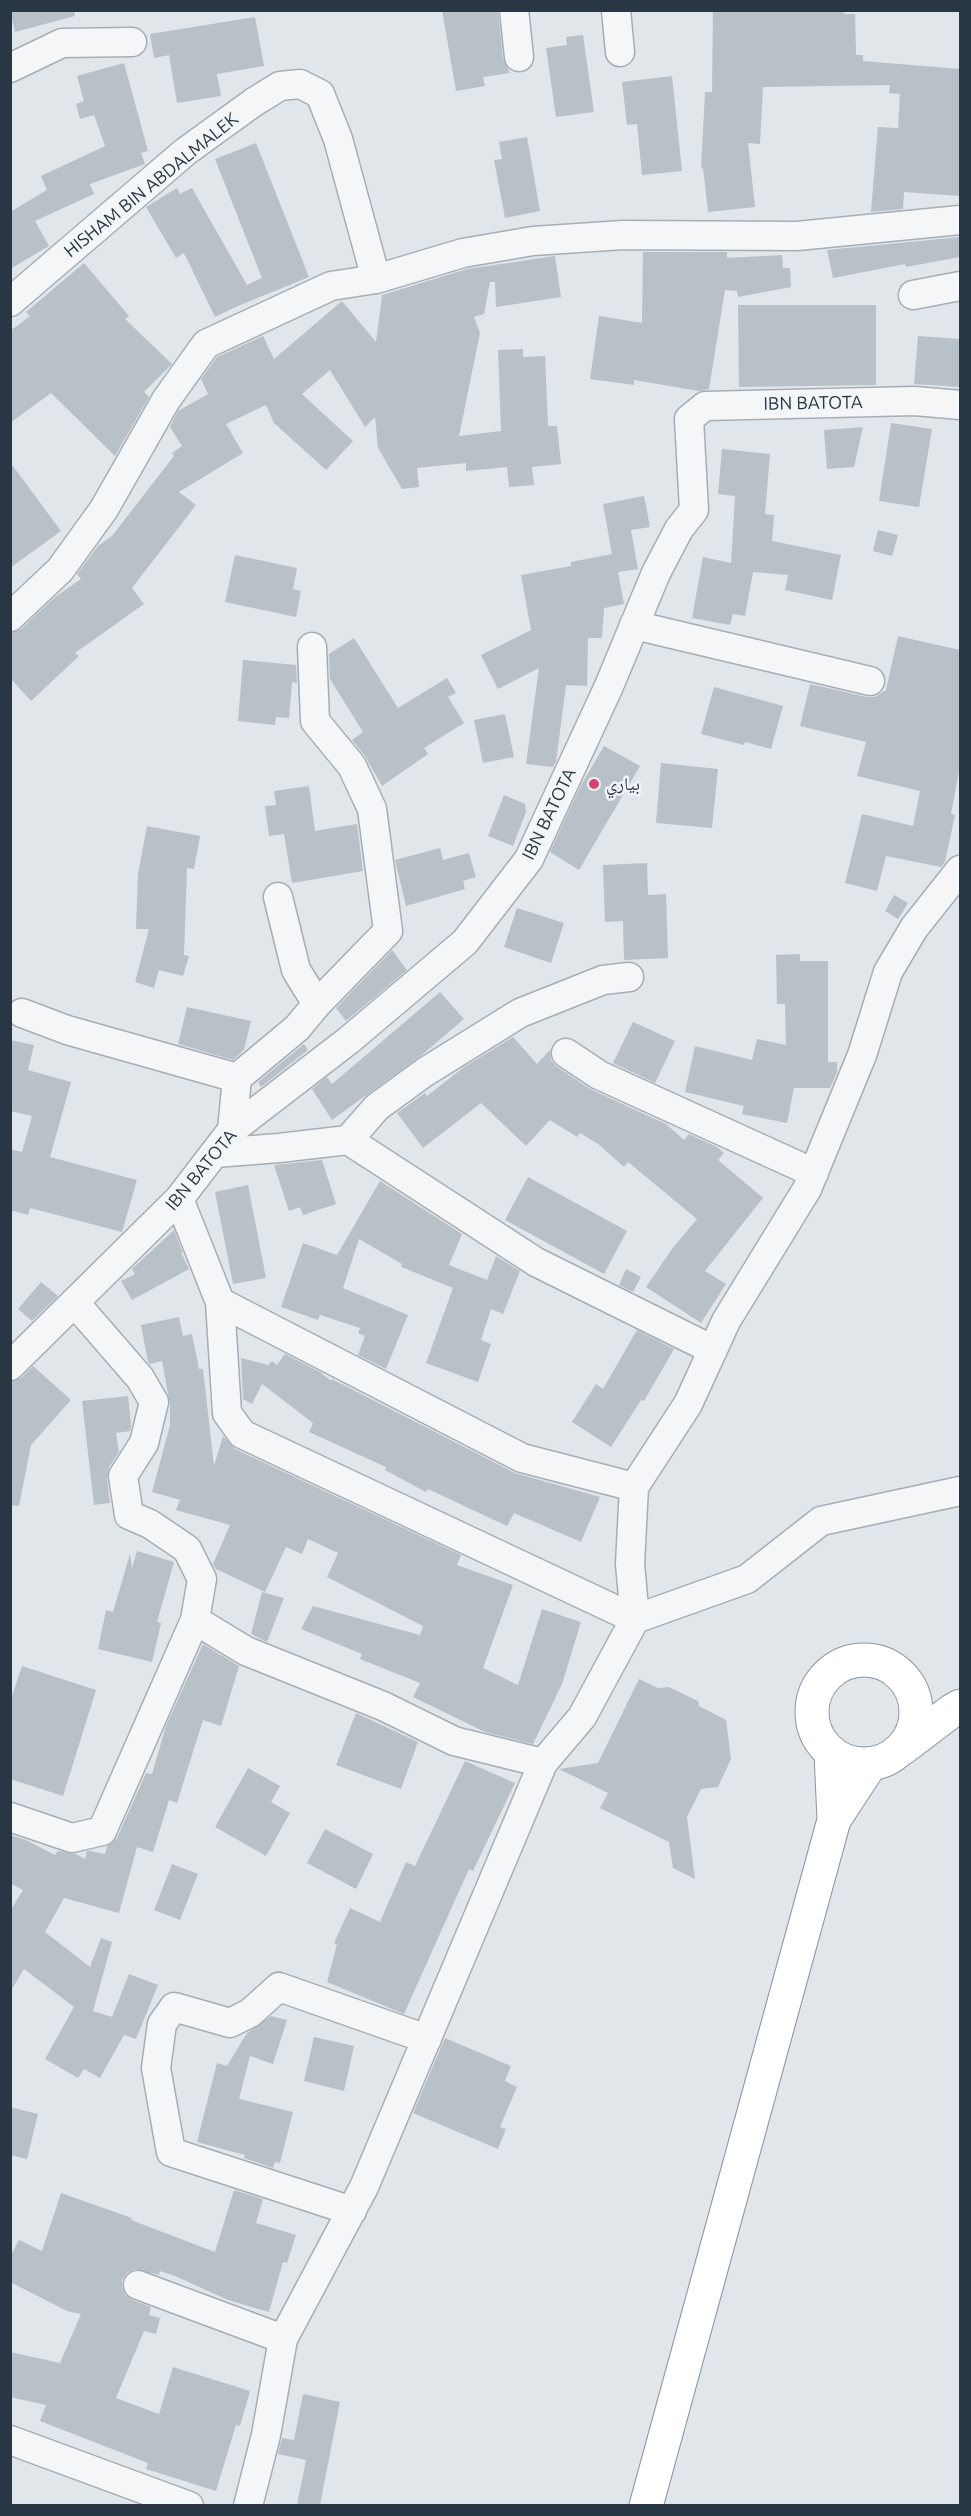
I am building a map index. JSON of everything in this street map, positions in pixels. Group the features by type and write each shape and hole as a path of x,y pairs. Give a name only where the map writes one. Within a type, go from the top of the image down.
{"highway":[{"path":"900,1751 915,1723 916,1706 912,1690 903,1677 890,1666 875,1660 858,1659 842,1664 828,1673 818,1686 812,1701 812,1718 816,1734 831,1753 854,1764 870,1765 886,1760 900,1751 960,1706"},
{"path":"912,1690 950,1691 960,1688"},
{"path":"831,1753 834,1820"},
{"path":"646,2505 834,1820 870,1765"}],"street":[{"path":"514,10 519,57"},
{"path":"616,10 620,52"},
{"path":"10,68 62,43 132,42"},
{"name":"HISHAM BIN ABDALMALEK","path":"10,302 185,152 280,86 300,84 320,94 338,139 376,279"},
{"path":"10,617 60,570 105,509 166,400 206,344 331,286 376,279 463,253 533,241 623,235 797,236 960,220"},
{"path":"913,295 960,286"},
{"name":"IBN BATOTA","path":"10,1366 179,1199 232,1131 349,1040 465,942 529,859 609,687 670,546 679,529 694,510 689,419 705,406 915,401 960,405"},
{"path":"634,625 870,681"},
{"path":"232,1131 237,1078 297,1028 317,1004 388,931 372,809 352,766 315,720 312,647"},
{"path":"248,2505 266,2435 283,2339 364,2187 543,1763 582,1717 635,1619 630,1564 634,1488 688,1404 726,1321 807,1189 862,1055 888,972 914,928 960,870"},
{"path":"278,897 296,970 317,1004"},
{"path":"348,1140 377,1107 425,1072 520,1013 603,980 629,977"},
{"path":"22,1013 67,1030 237,1078"},
{"path":"566,1053 599,1075 814,1173"},
{"path":"215,1153 348,1140 536,1262 713,1350"},
{"path":"179,1199 220,1302 228,1413 242,1434 635,1619 747,1579 821,1521 960,1491"},
{"path":"220,1302 522,1458 634,1488"},
{"path":"10,1817 72,1838 102,1831 195,1620 202,1579 187,1549 150,1524 129,1515 123,1476 144,1443 154,1402 140,1378 75,1303"},
{"path":"195,1620 246,1652 383,1706 454,1741 543,1763"},
{"path":"352,2211 171,2152 156,2068 162,2024 174,2007 230,2023 250,2013 279,1987 427,2039"},
{"path":"138,2285 283,2339"},
{"path":"10,2440 189,2505"}],"building":[{"path":"10,10 74,10 75,16 15,32"},
{"path":"442,10 498,10 503,59 510,73 483,77 485,86 456,91"},
{"path":"713,10 844,10 844,14 855,14 856,55 863,55 863,61 960,69 960,196 904,192 903,209 871,212 878,127 898,128 900,94 889,93 890,85 763,87 760,144 748,143 755,207 708,212 703,168 701,169 705,92 712,92"},
{"path":"255,17 264,66 217,74 221,96 177,103 169,55 154,58 150,34"},
{"path":"583,35 594,112 556,117 546,48 567,45 566,37"},
{"path":"124,63 148,151 141,153 145,164 90,184 94,194 35,221 49,246 10,269 10,212 47,190 41,176 105,146 94,115 80,119 76,104 84,101 77,76"},
{"path":"672,76 682,171 642,175 637,124 627,125 622,82"},
{"path":"527,137 540,211 505,218 494,160 502,159 499,142"},
{"path":"256,143 309,277 215,317 184,253 176,258 146,207 177,188 180,194 192,188 247,285 262,278 215,159"},
{"path":"960,237 960,257 906,267 905,264 833,278 827,250"},
{"path":"643,252 727,252 727,258 782,255 783,268 790,268 791,287 738,297 737,291 725,290 709,389 699,391 634,380 634,385 590,379 599,316 642,323"},
{"path":"555,256 561,297 496,307 495,282 490,282 484,314 474,317 480,333 459,436 501,431 498,350 523,349 523,357 545,356 548,426 557,426 561,464 532,467 534,485 509,487 507,467 466,471 466,463 417,468 419,487 402,489 378,448 375,417 365,427 330,370 302,394 353,441 326,470 274,423 266,405 226,424 243,453 179,492 196,505 132,588 144,604 75,653 79,656 31,701 10,678 10,633 21,629 54,598 81,579 77,574 98,546 112,536 174,456 172,453 182,446 170,427 178,411 208,394 201,379 217,357 263,336 274,359 342,301 376,342 382,295 467,269"},
{"path":"84,263 129,316 125,319 172,364 144,392 149,397 115,456 51,393 10,423 10,331 30,316 26,312"},
{"path":"738,305 876,305 876,385 739,387"},
{"path":"918,336 960,339 960,387 914,384"},
{"path":"891,423 932,429 919,507 879,501"},
{"path":"863,427 854,467 827,469 824,430"},
{"path":"722,449 770,454 765,514 774,515 772,541 841,555 832,600 785,590 788,575 753,572 745,616 733,614 730,625 692,618 703,557 731,563 735,496 718,494"},
{"path":"10,462 61,531 10,568"},
{"path":"644,496 650,527 631,530 638,569 618,572 624,604 604,608 602,638 588,638 587,686 566,685 556,762 553,767 526,764 539,668 498,689 481,655 531,630 521,575 571,566 571,562 612,554 603,504"},
{"path":"878,530 898,535 892,556 873,551"},
{"path":"235,555 297,568 293,589 301,591 296,617 225,602"},
{"path":"898,636 960,650 960,766 951,814 955,815 945,862 941,867 886,856 877,891 845,883 862,814 913,826 920,791 857,776 866,742 800,726 810,684 867,697 875,697 886,690"},
{"path":"354,638 398,708 447,678 456,693 448,697 464,723 424,748 428,754 382,786 365,756 352,740 363,732 330,679 329,654"},
{"path":"243,660 296,665 297,683 292,682 289,718 276,717 275,725 238,721"},
{"path":"714,687 783,706 771,749 701,734"},
{"path":"505,714 514,757 483,763 474,720"},
{"path":"604,746 640,766 579,870 550,852 580,787"},
{"path":"661,763 718,769 712,828 656,823"},
{"path":"309,786 315,831 357,824 363,871 292,883 284,834 269,836 265,806 276,805 274,791"},
{"path":"504,795 525,804 526,812 513,846 488,836"},
{"path":"147,826 200,836 194,869 187,868 184,955 189,956 183,976 159,970 154,988 135,982 149,929 136,929 138,874"},
{"path":"440,848 443,860 469,853 476,877 463,881 465,889 406,906 395,860"},
{"path":"647,863 648,895 666,894 668,958 624,960 623,921 605,922 603,865"},
{"path":"894,895 908,903 898,919 885,911"},
{"path":"517,908 564,923 551,963 504,947"},
{"path":"392,950 407,970 346,1021 336,1008"},
{"path":"800,954 800,961 828,961 828,1062 837,1062 837,1072 830,1088 794,1088 787,1123 742,1114 744,1106 685,1092 695,1046 752,1060 757,1039 786,1045 785,1004 777,1004 776,955"},
{"path":"440,992 464,1019 423,1054 332,1120 312,1089 327,1077 332,1084"},
{"path":"187,1007 251,1021 244,1050 233,1060 178,1044"},
{"path":"633,1022 675,1041 655,1083 613,1063"},
{"path":"513,1037 537,1064 550,1050 551,1060 556,1066 590,1089 666,1124 684,1140 689,1134 717,1147 724,1153 718,1160 763,1198 705,1271 726,1284 701,1323 646,1287 672,1249 697,1219 628,1162 624,1167 598,1144 580,1133 577,1137 550,1120 526,1146 481,1103 423,1148 397,1113 425,1093 427,1096 464,1067"},
{"path":"10,1040 34,1045 28,1070 71,1082 50,1157 137,1180 122,1232 30,1208 28,1215 10,1210 10,1149 22,1152 32,1116 10,1111"},
{"path":"304,1044 308,1050 261,1087 258,1082"},
{"path":"322,1160 336,1204 303,1215 300,1207 289,1211 274,1165"},
{"path":"528,1177 627,1231 604,1274 505,1220"},
{"path":"380,1181 462,1234 449,1265 487,1280 496,1256 520,1271 503,1314 491,1309 481,1340 491,1344 478,1382 426,1363 453,1288 401,1267 402,1264 359,1239 343,1288 408,1315 386,1369 358,1355 365,1336 358,1333 360,1328 320,1315 318,1320 281,1307 303,1243 337,1255"},
{"path":"248,1185 266,1278 233,1284 215,1192"},
{"path":"174,1230 189,1269 132,1300 121,1281 135,1274 132,1269"},
{"path":"626,1269 641,1277 633,1292 619,1285"},
{"path":"41,1282 58,1296 32,1321 18,1309"},
{"path":"179,1317 183,1336 192,1334 199,1369 203,1369 214,1466 223,1436 235,1449 461,1555 457,1565 513,1585 483,1668 518,1685 542,1609 581,1622 562,1684 533,1744 485,1732 413,1697 420,1683 360,1659 362,1654 301,1629 313,1606 420,1635 423,1626 327,1577 338,1553 308,1539 302,1554 286,1547 265,1592 216,1569 213,1564 230,1525 176,1510 180,1500 152,1492 170,1425 170,1405 162,1361 150,1364 148,1362 141,1325"},
{"path":"637,1330 674,1349 644,1401 641,1400 611,1447 572,1422 596,1384 603,1389"},
{"path":"285,1354 320,1372 331,1381 332,1379 515,1473 600,1497 581,1542 514,1513 507,1526 428,1489 426,1492 385,1470 386,1467 309,1432 313,1423 262,1384 252,1404 243,1399 241,1358 268,1365 272,1361 277,1365"},
{"path":"33,1366 71,1400 31,1445 19,1506 10,1505 10,1382 21,1378"},
{"path":"128,1396 131,1426 130,1431 116,1433 119,1452 109,1467 107,1478 110,1503 94,1505 82,1401"},
{"path":"137,1551 174,1562 157,1622 161,1623 152,1662 98,1649 106,1610 113,1612 130,1554 132,1568"},
{"path":"262,1592 284,1598 267,1642 251,1634"},
{"path":"203,1644 239,1666 221,1726 203,1720 177,1803 169,1800 153,1852 137,1847 119,1913 64,1898 45,1932 90,1967 101,1938 112,1942 93,2011 112,2017 129,1974 158,1985 136,2039 124,2035 100,2078 84,2069 78,2078 45,2059 74,2007 24,1969 10,1992 10,1911 23,1890 10,1883 10,1835 26,1840 55,1855 58,1851 76,1854 85,1859 87,1851 105,1854 107,1846 117,1838 146,1773 152,1774 166,1726"},
{"path":"22,1666 96,1690 63,1796 10,1779 10,1702"},
{"path":"639,1679 658,1688 669,1687 698,1701 699,1706 726,1720 731,1759 718,1787 701,1789 687,1817 695,1879 673,1868 669,1842 600,1808 608,1793 559,1769 598,1763"},
{"path":"356,1713 418,1742 401,1789 336,1765"},
{"path":"465,1761 515,1783 473,1871 469,1869 404,2014 327,1982 337,1944 334,1943 350,1908 380,1922 406,1862 415,1866"},
{"path":"248,1768 280,1786 271,1802 290,1813 266,1856 215,1827"},
{"path":"325,1829 373,1854 356,1889 307,1863"},
{"path":"172,1864 198,1874 180,1920 154,1910"},
{"path":"271,2016 287,2020 273,2064 250,2056 239,2099 293,2112 280,2163 275,2162 273,2168 244,2158 245,2155 197,2142 217,2063 227,2066 247,2033"},
{"path":"314,2037 354,2046 344,2091 304,2081"},
{"path":"445,2038 511,2066 505,2081 517,2087 500,2127 506,2129 498,2149 413,2113"},
{"path":"10,2107 38,2114 27,2159 10,2155"},
{"path":"234,2190 263,2199 256,2223 296,2235 287,2263 283,2262 269,2312 228,2300 160,2271 159,2275 135,2269 127,2273 122,2280 125,2295 151,2307 149,2315 160,2318 156,2334 144,2331 116,2398 159,2414 173,2367 250,2391 240,2426 236,2425 216,2491 146,2469 148,2463 40,2421 46,2405 10,2397 10,2352 60,2363 81,2314 67,2311 10,2282 10,2257 19,2240 42,2251 61,2193 132,2218 131,2220 215,2252"},
{"path":"303,2394 340,2402 320,2505 297,2505 306,2460 278,2454 282,2438 294,2440"}],"place":[{"name":"بياري","path":"594,784"}]}
